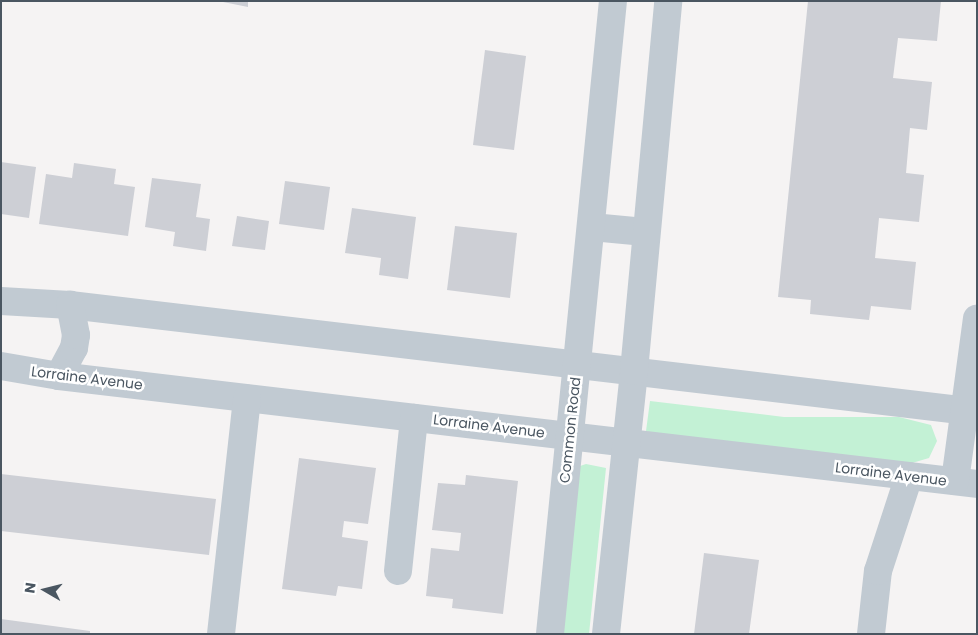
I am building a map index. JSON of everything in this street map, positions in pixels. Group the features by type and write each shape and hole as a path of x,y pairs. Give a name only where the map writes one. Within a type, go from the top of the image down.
{"street":[{"name":"Common Road","path":"550,634 613,1"},
{"path":"606,634 634,371 645,232 668,1"},
{"path":"592,227 645,232"},
{"path":"1,301 70,305 971,411"},
{"path":"59,376 74,348 76,335 70,305"},
{"path":"966,482 977,318"},
{"name":"Lorraine Avenue","path":"1,366 59,376 966,482"},
{"path":"221,634 247,398"},
{"path":"398,571 414,418"},
{"path":"871,634 878,571 909,476"}],"green space":[{"path":"650,401 784,417 899,417 931,425 937,441 929,458 912,463 654,434 646,431"},
{"path":"586,464 606,468 589,634 563,634 580,466"}],"building":[{"path":"218,1 248,1 248,7"},
{"path":"808,1 941,1 937,41 898,38 893,78 932,82 927,130 910,128 906,173 924,175 919,222 879,218 875,258 916,262 911,310 871,306 869,320 810,314 811,300 778,297"},
{"path":"485,50 526,56 514,150 473,145"},
{"path":"1,162 36,167 29,218 1,214"},
{"path":"74,163 116,169 114,184 135,187 128,236 39,224 46,174 72,178"},
{"path":"152,178 201,184 196,217 210,219 206,251 173,246 175,232 145,227"},
{"path":"285,181 330,187 324,230 279,224"},
{"path":"352,208 416,217 408,279 379,275 381,258 345,253"},
{"path":"237,216 269,221 265,250 232,246"},
{"path":"455,226 517,233 510,298 447,290"},
{"path":"299,458 376,468 368,524 344,521 342,537 368,541 362,589 338,586 336,596 282,589"},
{"path":"1,474 216,499 209,555 1,531"},
{"path":"466,475 518,481 503,614 452,608 453,599 426,596 431,548 459,551 461,533 432,530 438,483 465,485"},
{"path":"704,553 759,560 749,634 694,634"},
{"path":"1,619 90,631 90,634 1,634"}]}
